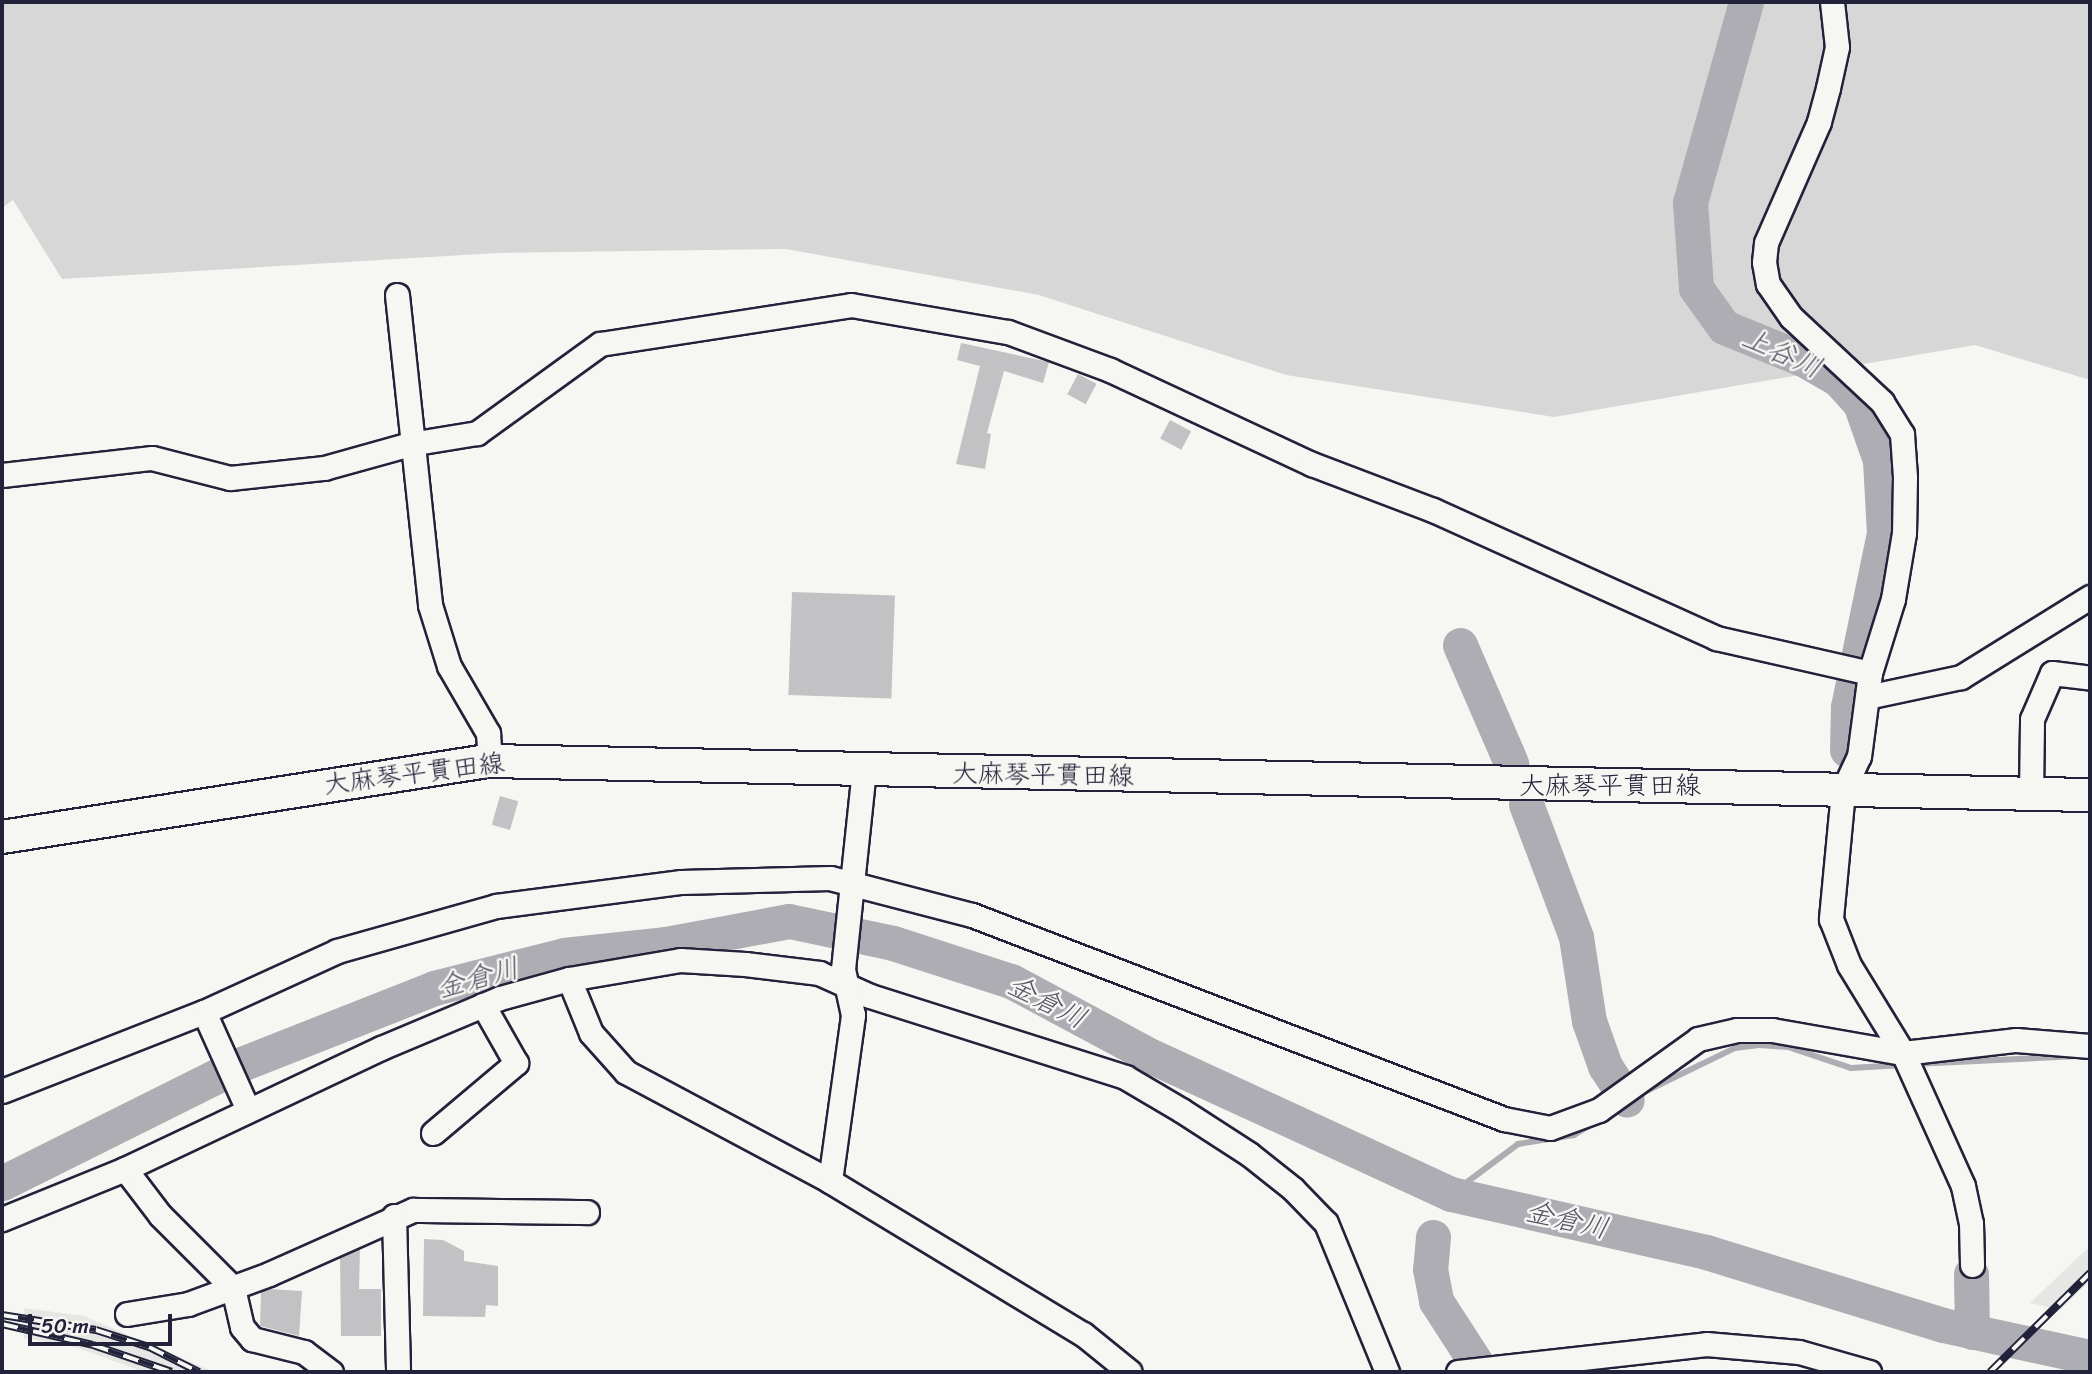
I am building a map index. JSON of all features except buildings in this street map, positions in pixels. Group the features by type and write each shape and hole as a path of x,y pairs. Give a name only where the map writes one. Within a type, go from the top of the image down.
{"main road":[{"name":"大麻琴平貫田線","path":"2,837 490,761 2090,795"}],"street":[{"path":"1832,2 1837,47 1828,88 1819,121 1766,243 1763,262 1768,284 1791,317 1882,402 1902,434 1903,533 1893,598 1870,673 1859,756 1843,791 1831,919 1849,965 1903,1053 1963,1186 1971,1223 1972,1265"},
{"path":"397,295 410,444 430,605 449,666 488,733 490,761"},
{"path":"2,475 152,458 230,478 324,468 410,444 477,433 600,344 851,305 1007,332 1110,370 1312,464 1433,510 1716,638 1870,673"},
{"path":"1867,697 1961,677 2032,637 2090,597"},
{"path":"2031,794 2032,719 2052,673 2090,678"},
{"path":"830,1181 853,1015 843,976 864,770"},
{"path":"2,1091 204,1012 337,951 496,906 681,882 830,878 852,889 972,915 1504,1119 1550,1128 1599,1110 1698,1039 1737,1030 1772,1030 1903,1053 2016,1040 2090,1046"},
{"path":"2,1219 125,1168 483,1005 569,979 680,960 819,973 843,976 870,996 1125,1077 1249,1154 1326,1223 1387,1372"},
{"path":"569,979 591,1033 626,1072 830,1181 1083,1334 1130,1372"},
{"path":"433,1133 516,1063 483,1005"},
{"path":"204,1012 248,1110"},
{"path":"125,1168 160,1215 233,1288 242,1327 252,1339 304,1352 331,1372"},
{"path":"127,1314 188,1304 233,1288 413,1210 587,1212"},
{"path":"394,1216 398,1372"},
{"path":"1458,1372 1638,1362 1706,1344 1799,1352 1869,1372"}],"shaded area":[{"path":"2,2 2090,2 2090,380 1975,345 1554,417 1286,375 1039,295 786,249 497,253 62,279 13,200 2,208"},
{"path":"2090,1246 2090,1281 2060,1310 2030,1303"},
{"path":"24,1308 84,1316 214,1372 144,1372 75,1347 24,1338"}],"waterway":[{"name":"上谷川","path":"1746,2 1690,202 1696,288 1724,327 1805,360 1839,380 1860,403 1880,460 1884,533 1848,707 1847,750"},
{"path":"1460,645 1511,763"},
{"path":"1526,804 1576,937 1589,1021 1605,1066 1627,1100"},
{"name":"金倉川","path":"2,1183 239,1065 434,988 564,955 666,944 789,921 893,943 1011,981 1153,1057 1451,1194 1706,1252 1943,1325 2090,1357"},
{"path":"1638,1095 1735,1048 1759,1045 1788,1047 1851,1068 1903,1065"},
{"path":"1914,1064 2078,1056"},
{"path":"1451,1194 1518,1144 1574,1135 1593,1123"},
{"path":"1433,1237 1430,1269 1436,1301 1482,1372"},
{"name":"上谷川","path":"1971,1274 1972,1332"}],"railway":[{"path":"1990,1372 2090,1273"},
{"path":"2,1315 96,1330 149,1347 199,1372"},
{"path":"2,1324 93,1345 172,1372"}]}
